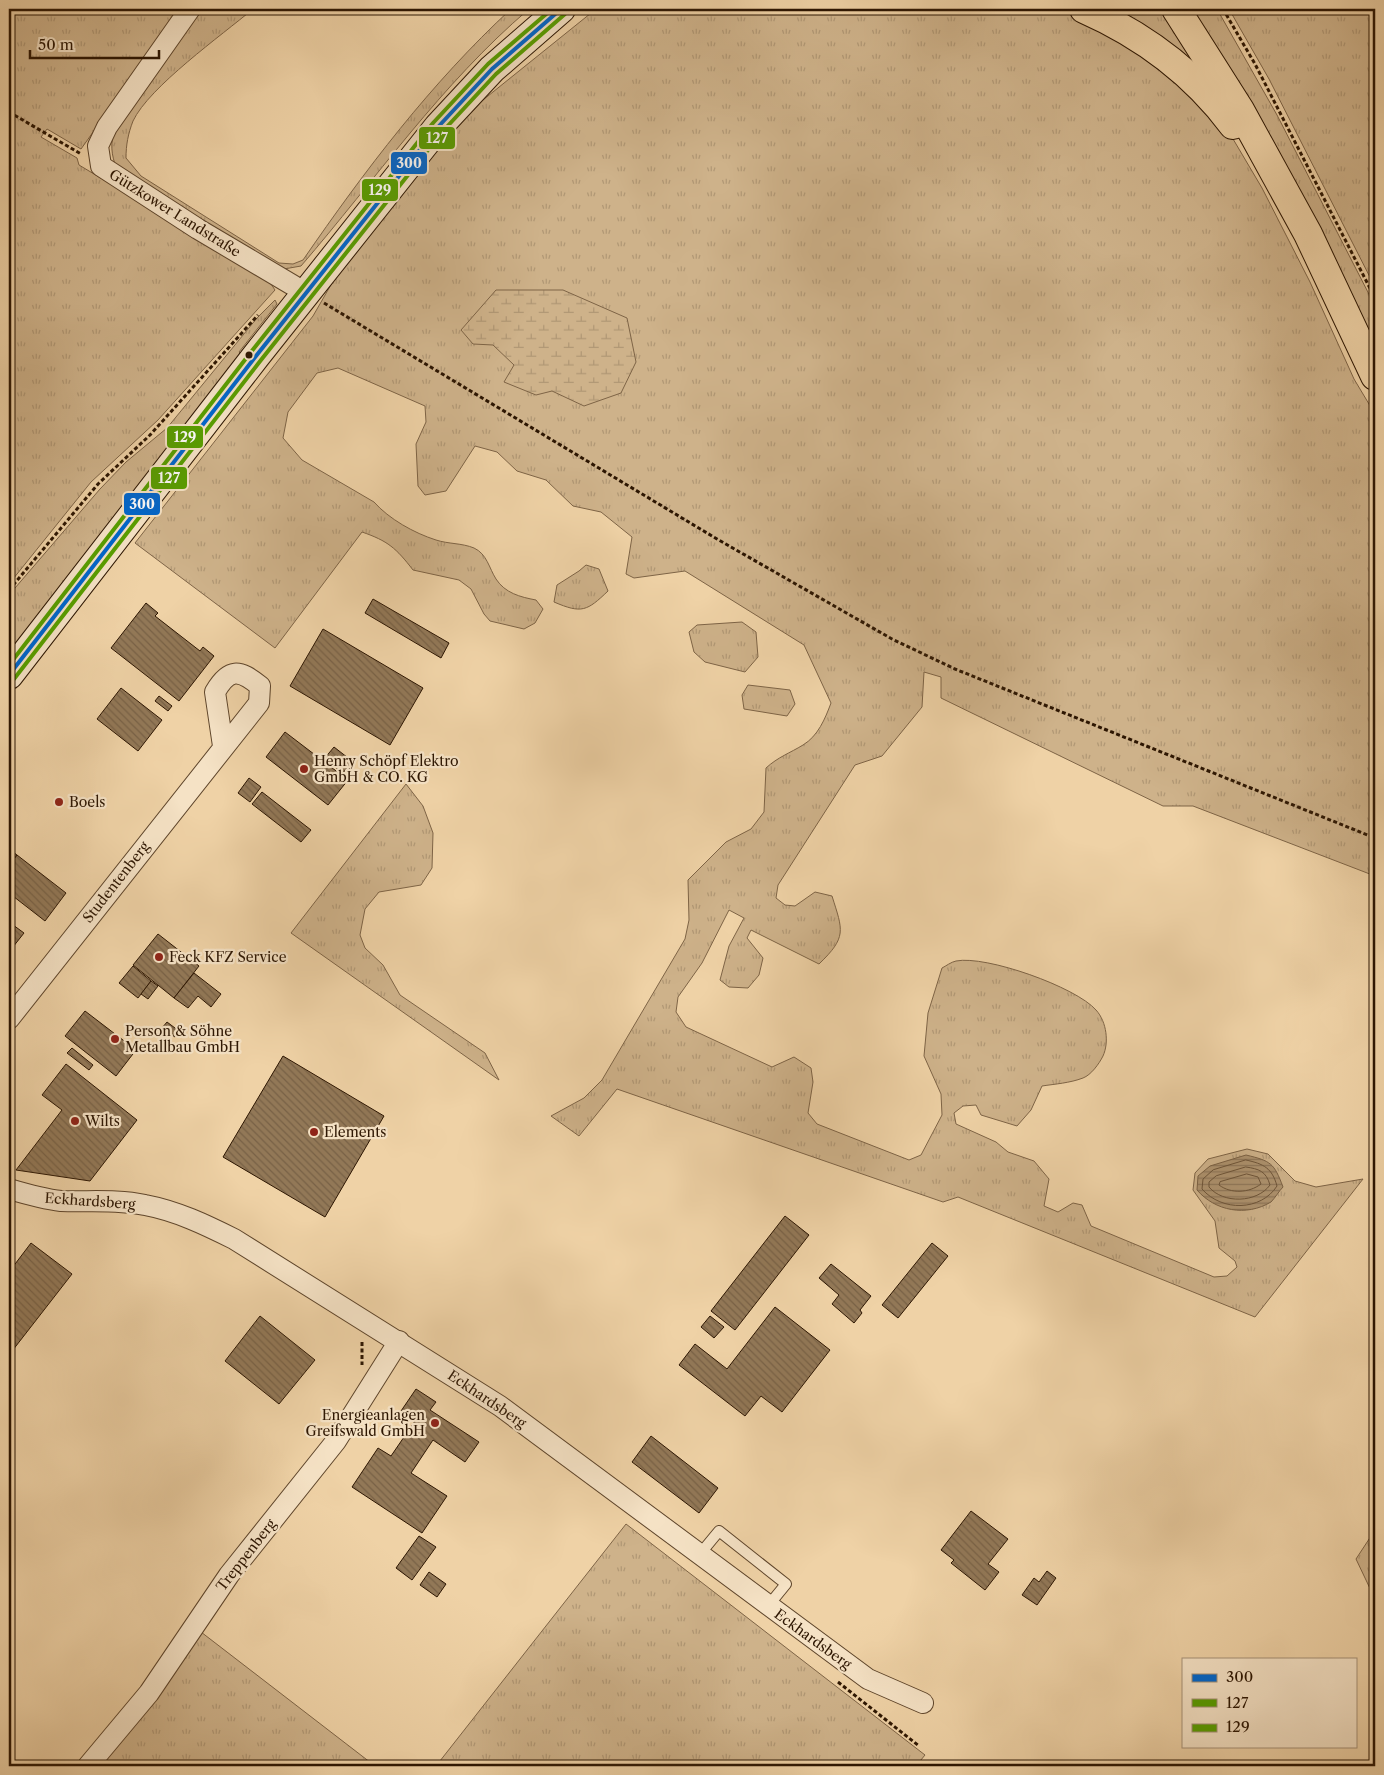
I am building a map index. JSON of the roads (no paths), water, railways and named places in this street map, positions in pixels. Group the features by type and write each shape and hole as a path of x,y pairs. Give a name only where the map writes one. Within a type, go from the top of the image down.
{"highway":[{"path":"1084,9 1135,34 1171,60 1196,83 1228,118 1290,201"},
{"path":"1176,9 1240,110 1308,234 1375,376"}],"main road":[{"path":"9,675 306,292 438,127 492,69 562,9"}],"street":[{"name":"Gützkower Landstraße","path":"190,9 107,127 98,146 101,166 198,229 306,292"},
{"name":"Studentenberg","path":"9,1019 223,746"},
{"name":"Eckhardsberg","path":"9,1189 38,1198 61,1201 112,1200 145,1205 196,1221 234,1239 394,1348 500,1406 868,1679 923,1703"},
{"name":"Treppenberg","path":"88,1766 149,1693 229,1575 336,1442 394,1348"}],"lane":[{"path":"700,1554 719,1531 786,1584 768,1606"}],"water":[{"path":"1246,1155 1266,1161 1277,1173 1283,1187 1271,1202 1251,1209 1231,1210 1213,1203 1197,1190 1198,1176 1210,1166"}],"place":[{"name":"Henry Schöpf Elektro GmbH & CO. KG","path":"304,769"},
{"name":"Boels","path":"59,802"},
{"name":"Feck KFZ Service","path":"159,957"},
{"name":"Person & Söhne Metallbau GmbH","path":"115,1039"},
{"name":"Wilts","path":"75,1121"},
{"name":"Elements","path":"314,1132"},
{"name":"Energieanlagen Greifswald GmbH","path":"435,1423"}]}
